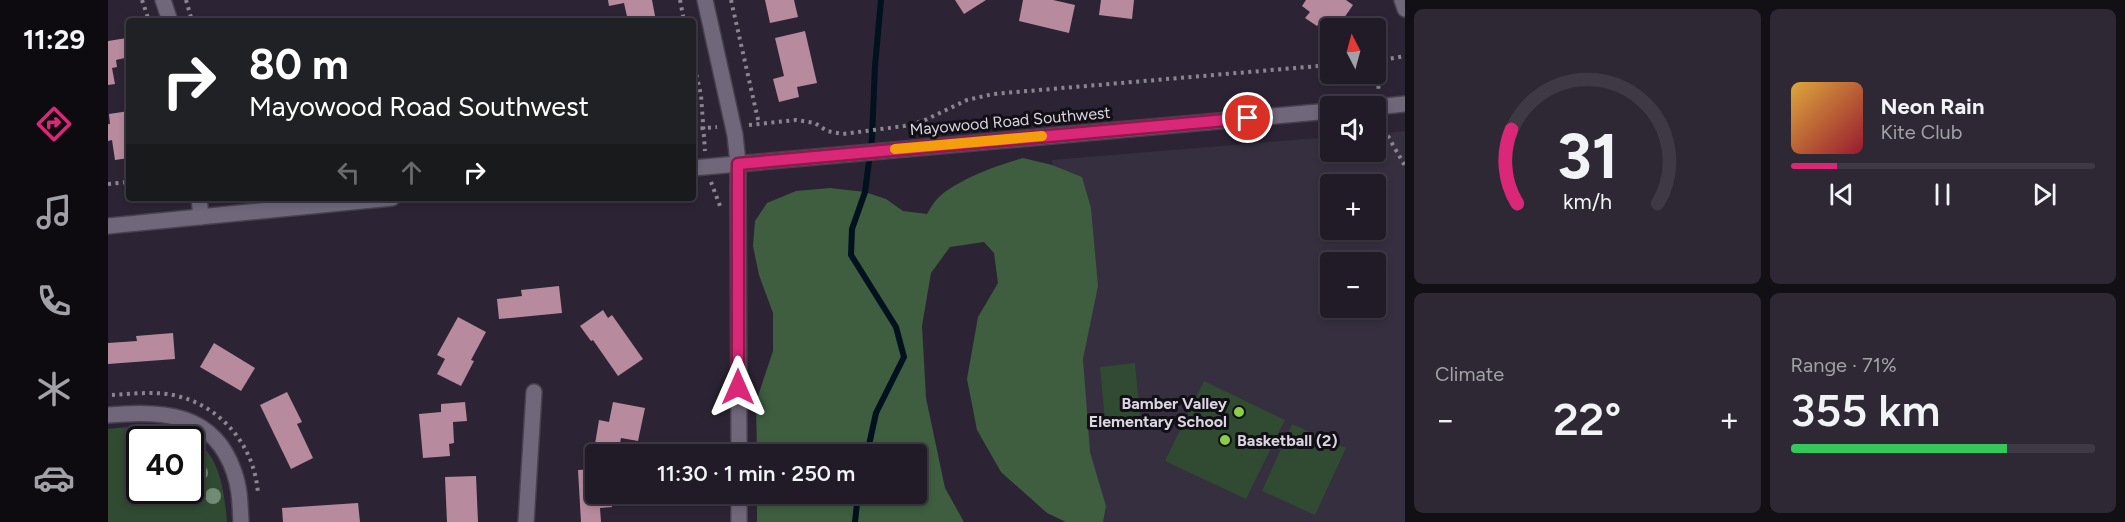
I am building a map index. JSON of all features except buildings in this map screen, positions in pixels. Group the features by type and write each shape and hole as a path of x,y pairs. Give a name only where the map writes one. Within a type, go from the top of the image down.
{"street":[{"path":"163,0 169,18"},
{"path":"705,0 735,135 738,164 739,444"},
{"path":"1402,0 1405,9"},
{"path":"1386,106 1405,104"},
{"name":"Mayowood Road Southwest","path":"700,167 1320,112"},
{"path":"199,201 201,218"},
{"path":"108,226 363,201"},
{"path":"526,522 534,392"},
{"path":"108,415 169,414 198,424 212,435 230,460 235,473 241,522"},
{"path":"739,504 739,522"}],"path":[{"path":"142,0 148,18"},
{"path":"186,0 191,18"},
{"path":"680,0 683,18"},
{"path":"731,0 759,124 796,120 815,123 827,131 843,134 904,126 923,121 967,100 993,94 1320,66"},
{"path":"1386,59 1405,56"},
{"path":"696,73 701,95 703,128 700,167 720,210"},
{"path":"696,129 703,128"},
{"path":"1386,132 1405,166"},
{"path":"108,184 126,182"}],"shaded area":[{"name":"Bamber Valley Elementary School","path":"1405,131 1405,522 1072,522 1083,517 1052,160 1320,138 1320,162 1386,162 1386,133"}],"green space":[{"path":"1023,158 1052,165 1082,177 1091,208 1098,286 1083,359 1090,452 1106,506 1103,522 1066,522 1047,513 1001,472 977,430 967,379 978,317 998,283 994,253 984,242 950,247 931,273 922,326 926,398 945,488 964,522 757,522 757,504 927,504 927,444 757,444 756,402 773,351 773,313 759,275 753,246 755,221 767,203 796,191 830,188 865,192 886,199 903,211 927,214 946,191 990,169"},
{"path":"1135,363 1140,416 1105,420 1100,367"},
{"name":"Basketball (2)","path":"1204,381 1285,420 1246,499 1165,461"},
{"path":"1292,424 1346,448 1315,515 1262,491"},
{"path":"126,427 126,504 204,504 204,448 206,450 220,479 227,522 108,522 108,429"}],"waterway":[{"path":"869,444 876,413 904,357 896,327 851,255 852,229 865,192 872,138 881,0"},
{"path":"855,522 857,504"}],"slow traffic":[{"path":"895,149 1042,136"}],"place":[{"name":"Bamber Valley Elementary School","path":"1239,412"},
{"name":"Basketball (2)","path":"1225,440"}],"route":[{"path":"738,387 738,164 1248,118"}]}
